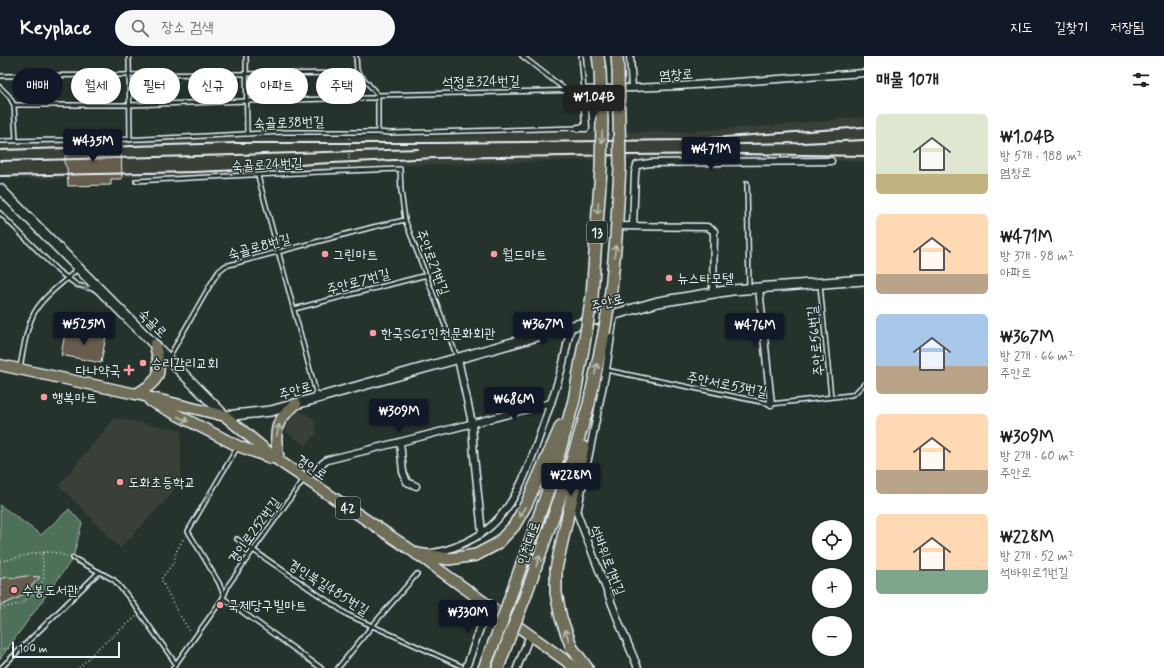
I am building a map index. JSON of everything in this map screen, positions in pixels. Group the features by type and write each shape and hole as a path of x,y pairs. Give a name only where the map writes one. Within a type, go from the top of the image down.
{"highway":[{"name":"인천대로","path":"484,668 551,482 574,400 592,296 601,169 602,122 598,56"},
{"name":"13","path":"617,56 620,167 617,226"},
{"name":"인천대로","path":"498,668 525,597 563,488 589,404 604,333 611,290 617,226"},
{"path":"417,554 450,559 476,554 496,544 514,526 526,505 552,444 574,400"},
{"path":"587,668 572,648 561,618 556,593 556,570 581,455 589,404"}],"main road":[{"name":"숙골로","path":"0,189 225,416"},
{"name":"주안로","path":"225,416 271,411 658,302 749,289 864,280"},
{"path":"136,394 149,387 157,377 160,368 155,345"},
{"name":"경인로","path":"0,365 136,394 225,416 279,461 304,479 417,554 576,668"},
{"path":"136,394 238,446 279,461 276,442 278,428 281,418 296,404"},
{"path":"560,657 568,668"}],"street":[{"path":"630,56 632,88"},
{"name":"염창로","path":"584,90 679,86 864,73"},
{"path":"578,128 586,128 584,90"},
{"path":"632,226 635,173 637,165 650,163 831,161"},
{"path":"617,226 707,227 714,231 713,293"},
{"path":"759,288 771,404"},
{"name":"석바위로1번길","path":"614,315 606,370 577,513 638,668"},
{"path":"417,554 439,552 472,539 492,526 512,500 536,445 563,363 570,327"},
{"path":"458,359 472,422 474,463 482,533"},
{"path":"304,479 327,460 550,403"},
{"path":"400,442 403,472 407,482 416,486"},
{"path":"464,667 488,606"},
{"path":"517,668 530,635"}],"lane":[{"path":"129,56 130,68"},
{"path":"246,56 246,68"},
{"path":"356,56 357,68"},
{"path":"522,56 566,90"},
{"path":"581,56 584,90"},
{"path":"180,75 246,74"},
{"path":"0,76 129,75"},
{"path":"366,81 378,94 378,132"},
{"path":"0,87 9,96 14,105 16,140"},
{"name":"석정로324번길","path":"308,99 374,98 378,94 584,90"},
{"name":"석정로324번길","path":"14,105 130,105 246,101"},
{"path":"247,104 247,134"},
{"path":"130,105 130,140"},
{"name":"숙골로38번길","path":"0,141 130,140 284,132 390,133 578,128"},
{"name":"숙골로24번길","path":"136,181 400,169"},
{"name":"주안로21번길","path":"400,169 405,220 458,359"},
{"path":"258,176 318,398"},
{"path":"747,183 749,289"},
{"path":"0,214 76,285 102,291"},
{"name":"숙골로8번길","path":"168,359 219,271 225,266 405,220"},
{"path":"20,370 28,330 35,310 78,267"},
{"name":"주안로7번길","path":"294,309 427,275"},
{"name":"주안로56번길","path":"820,283 831,397"},
{"name":"주안서로53번길","path":"606,370 771,404 851,395 864,384"},
{"path":"188,531 238,446"},
{"name":"경인로252번길","path":"173,668 224,597 229,584 304,479"},
{"name":"경인로252번길","path":"188,531 219,583 224,597"},
{"name":"경인북길485번길","path":"236,539 348,615 464,667"},
{"path":"73,558 114,580 131,600 176,664"},
{"path":"1,668 99,572"},
{"path":"338,668 417,574"},
{"path":"224,597 321,668"}],"path":[{"path":"349,134 349,167"},
{"path":"188,531 176,552 174,562 161,579 194,638"},
{"path":"0,561 13,559 28,554 56,552 73,558"},
{"path":"0,608 22,604 36,591 44,579 42,553"},
{"path":"79,668 97,649 140,613"},
{"path":"0,650 16,647 25,638 30,640"}],"shaded area":[{"path":"864,117 864,161 755,158 586,160 348,167 230,175 32,179 0,178 0,143 156,139 424,137 534,133 684,132"},
{"path":"296,409 314,419 317,433 305,445 286,432 287,416"},
{"name":"도화초등학교","path":"115,418 181,430 181,479 168,498 120,548 59,485"}],"green space":[{"path":"0,505 41,535 69,509 82,523 73,558 0,659"}],"building":[{"path":"121,142 122,179 111,179 111,185 68,186 67,168 64,163 67,154 67,143"},
{"path":"66,328 106,336 101,363 61,355"},
{"name":"수봉도서관","path":"26,576 40,577 22,596 0,606 0,579"}],"railway":[{"path":"0,150 235,143 437,143 684,140 864,127"},
{"path":"690,145 803,143 864,140"},
{"path":"0,161 418,149"},
{"path":"0,176 194,172 436,158 742,154 864,156"}],"place":[{"name":"그린마트","path":"325,254"},
{"name":"월드마트","path":"494,254"},
{"name":"뉴스타모텔","path":"669,278"},
{"name":"한국SGI인천문화회관","path":"373,333"},
{"name":"승리감리교회","path":"143,363"},
{"name":"다나약국","path":"129,370"},
{"name":"행복마트","path":"44,397"},
{"name":"도화초등학교","path":"120,482"},
{"name":"수봉도서관","path":"14,590"},
{"name":"국제당구빌마트","path":"220,605"}]}
